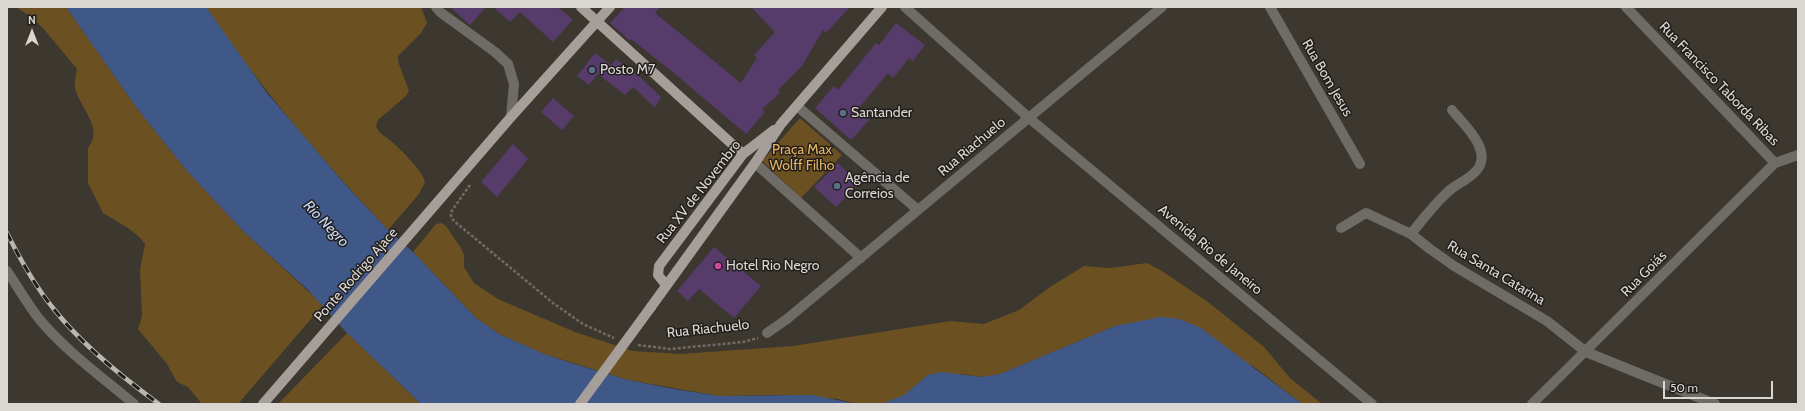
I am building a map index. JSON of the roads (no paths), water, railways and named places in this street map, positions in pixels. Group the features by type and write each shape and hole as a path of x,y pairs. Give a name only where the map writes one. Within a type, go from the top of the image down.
{"main road":[{"path":"581,7 743,154"},
{"name":"Ponte Rodrigo Ajace","path":"263,404 511,117 610,7"},
{"name":"Rua XV de Novembro","path":"580,404 755,163 781,124 882,7"},
{"name":"Rua XV de Novembro","path":"666,285 658,275 658,266 743,154 781,124"}],"street":[{"path":"436,7 508,64 514,84 511,117"},
{"name":"Avenida Rio de Janeiro","path":"906,7 1029,118 1372,404"},
{"name":"Rua Riachuelo","path":"767,333 787,319 861,258 1162,7"},
{"name":"Rua Bom Jesus","path":"1270,7 1360,164"},
{"name":"Rua Francisco Taborda Ribas","path":"1626,7 1775,163"},
{"path":"797,106 918,210"},
{"path":"1410,234 1434,205 1450,189 1478,170 1482,158 1480,145 1452,110"},
{"path":"1775,163 1798,155"},
{"path":"755,163 861,258"},
{"name":"Rua Goiás","path":"1532,404 1775,163"},
{"name":"Rua Santa Catarina","path":"1341,228 1366,213 1410,234 1454,266 1547,321 1586,352 1715,404"},
{"path":"7,271 28,305 40,320 77,356 134,404"}],"water":[{"name":"Rio Negro","path":"66,7 206,7 267,93 343,182 388,230 413,252 476,318 499,334 544,354 571,363 628,380 674,389 719,396 812,395 857,404 421,404 347,333 308,290 243,231 187,171 136,107"},
{"path":"1161,317 1179,319 1201,328 1302,404 881,404 904,395 928,375 942,372 981,377 1000,374 1115,326"}],"railway":[{"path":"7,233 46,300 64,321 89,347 131,383 159,404"}],"place":[{"name":"Posto M7","path":"592,70"},
{"name":"Santander","path":"843,113"},
{"name":"Agência de Correios","path":"837,186"},
{"name":"Hotel Rio Negro","path":"718,266"}],"park label":[{"name":"Praça Max Wolff Filho","path":"802,158"}]}
